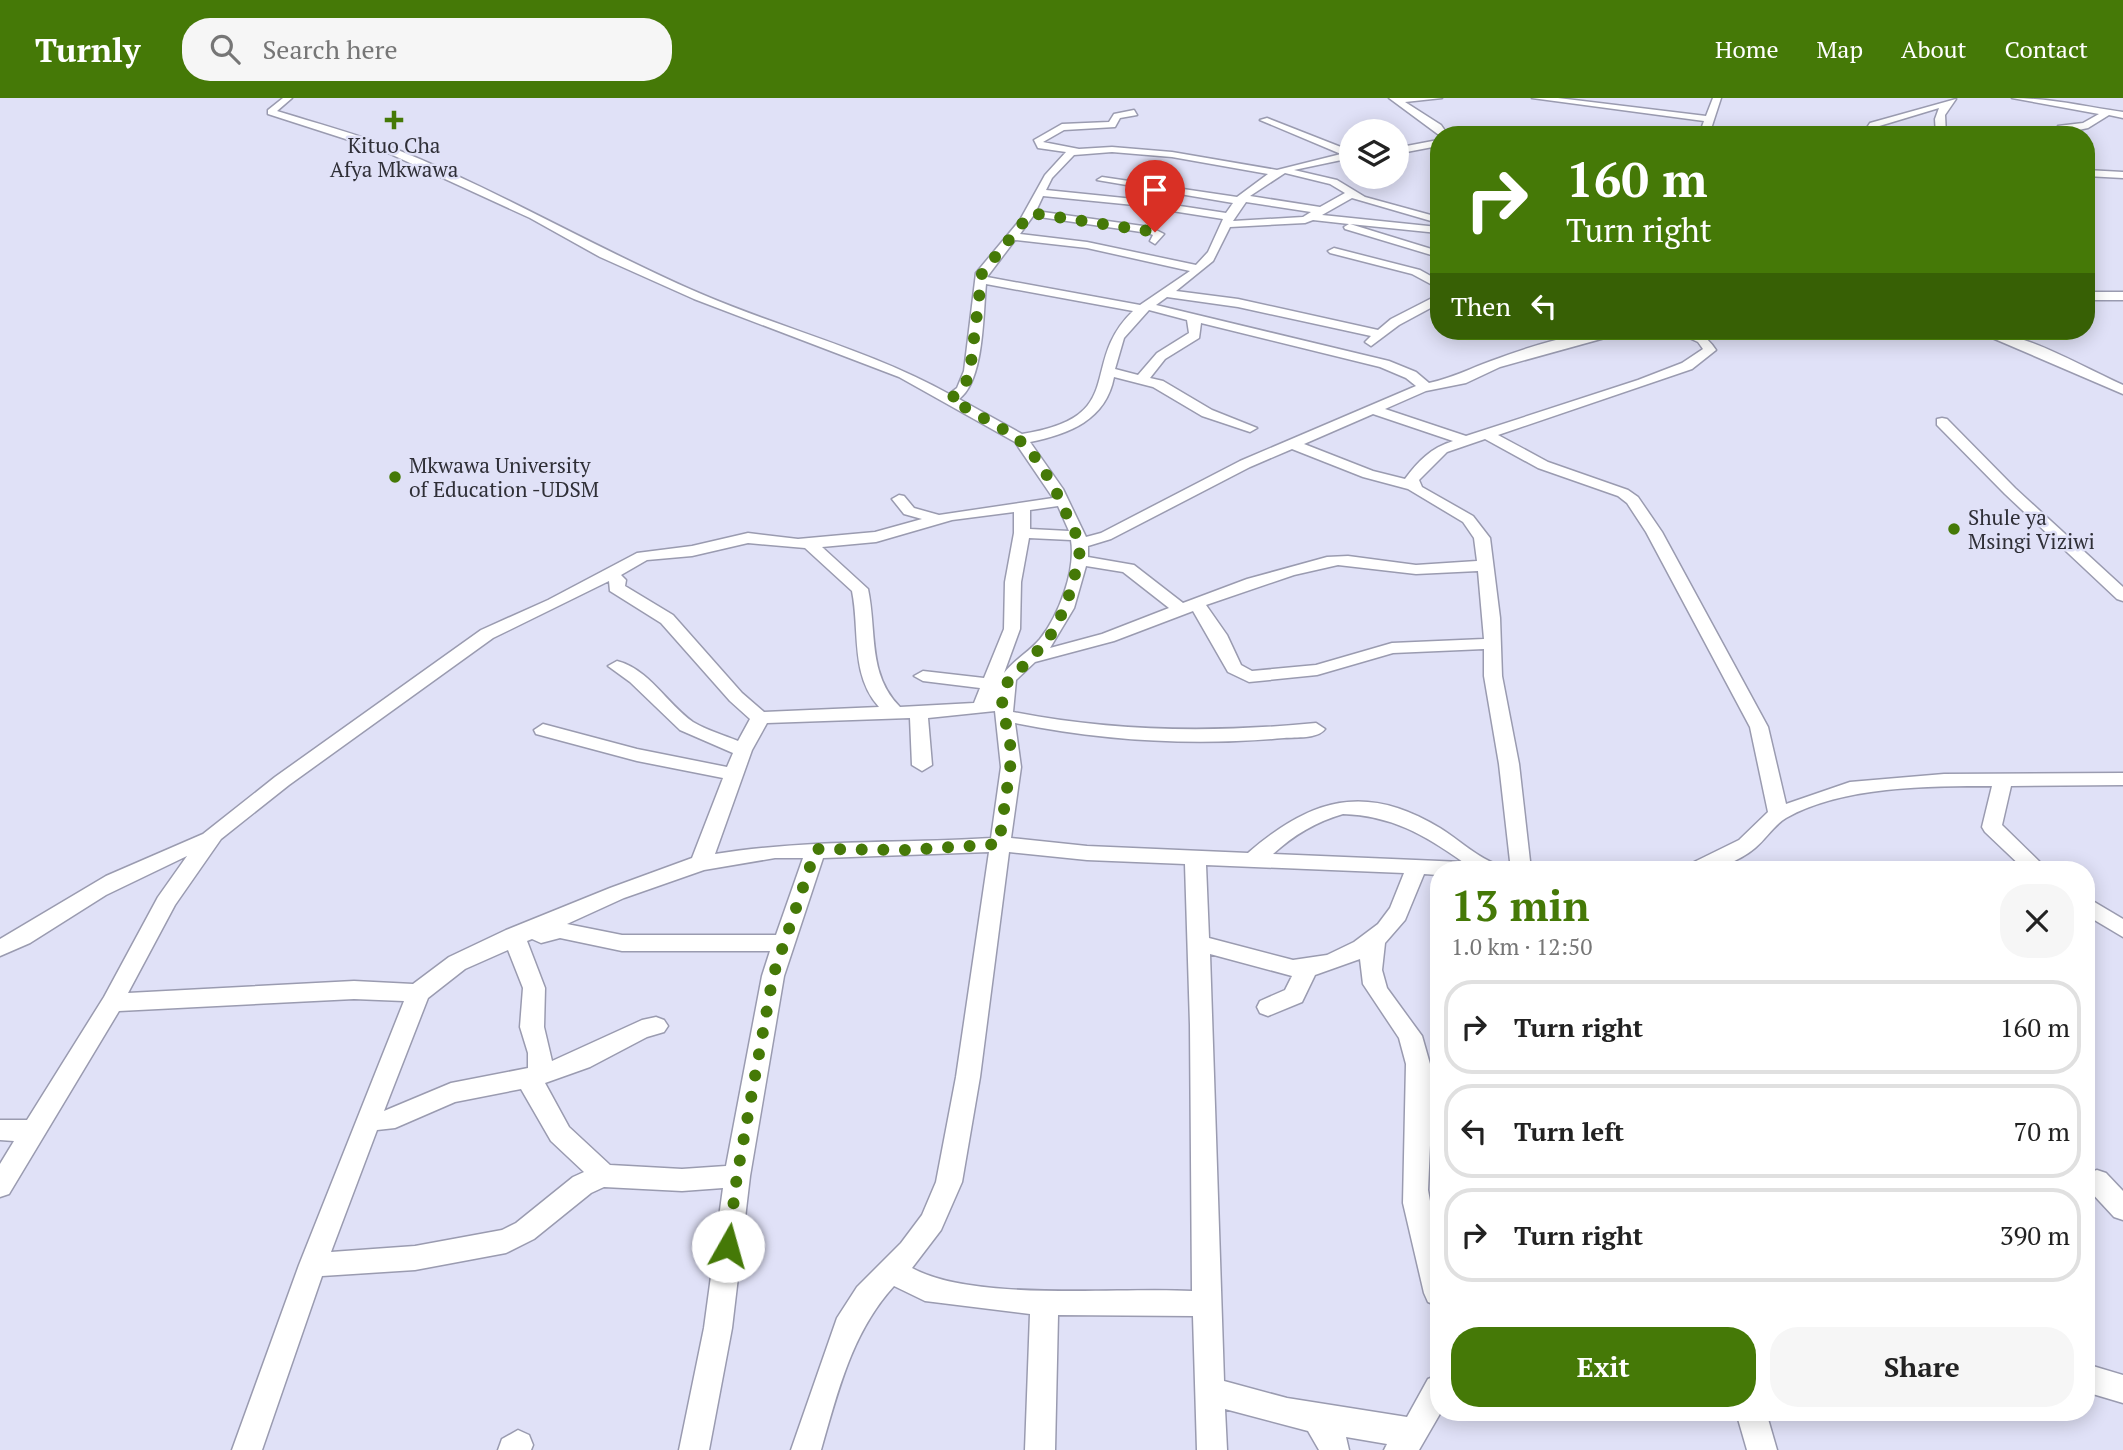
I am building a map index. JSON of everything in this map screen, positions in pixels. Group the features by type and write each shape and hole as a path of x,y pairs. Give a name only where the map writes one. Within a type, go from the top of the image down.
{"street":[{"path":"288,98 271,112 389,150 534,216 604,255 698,297 874,360 950,399 1020,439 1034,454 1061,501 1079,546 1066,606 1048,640 1005,685 1004,710 1012,754 968,1077 949,1182 932,1222 910,1251 867,1296 848,1327 822,1396 806,1450"},
{"path":"1394,99 1438,98"},
{"path":"1536,98 1563,99 1710,119"},
{"path":"1707,126 1717,98"},
{"path":"1872,126 1959,98"},
{"path":"2016,98 2104,108 2123,115"},
{"path":"1394,99 1436,126"},
{"path":"2034,111 2040,101"},
{"path":"1941,126 1940,113 1949,102"},
{"path":"2085,126 2104,108"},
{"path":"1135,113 1116,117 1112,125 1059,128 1037,142 1045,147 1077,151 1155,154 1279,171 1333,182 1351,194 1430,218"},
{"path":"1264,120 1339,150"},
{"path":"1409,150 1430,147"},
{"path":"1426,148 1430,149"},
{"path":"950,399 963,390 970,371 982,280 987,265 1014,237 1031,213 1048,177 1064,158 1077,151"},
{"path":"1020,439 1049,434 1077,422 1101,397 1117,338 1144,307 1198,269 1219,246 1228,220 1259,181 1279,171 1339,158"},
{"path":"2095,173 2123,175"},
{"path":"2095,175 2123,184"},
{"path":"1102,180 1318,214 1373,236 1430,252"},
{"path":"1041,193 1134,202 1228,220 1288,222 1318,214 1351,194"},
{"path":"1031,213 1150,230 1160,234 1155,241"},
{"path":"1332,220 1430,229"},
{"path":"1014,237 1087,244 1198,269"},
{"path":"1334,251 1416,272 1430,280"},
{"path":"982,280 1144,307 1192,318 1401,370 1426,387"},
{"path":"1164,293 1238,303 1381,334"},
{"path":"2095,296 2123,296"},
{"path":"1355,358 1395,322 1430,304"},
{"path":"1142,379 1161,356 1195,335 1192,318"},
{"path":"1079,546 1106,536 1245,464 1426,387 1461,380 1495,364 1579,340"},
{"path":"1413,486 1413,476 1432,456 1463,440 1486,435 1687,366 1710,350 1704,340"},
{"path":"2007,340 2123,390"},
{"path":"2031,340 2040,352"},
{"path":"1108,371 1142,379 1171,390 1208,413 1250,428"},
{"path":"1374,410 1438,429 1463,440"},
{"path":"1942,422 2010,491 2123,596"},
{"path":"1486,435 1543,465 1623,493 1633,500 1654,532 1759,727 1778,814"},
{"path":"1293,444 1348,467 1413,486 1474,524 1482,538 1487,565 1491,644 1520,861"},
{"path":"899,499 909,511 939,520"},
{"path":"0,1186 112,1003 166,902 211,839 282,781 487,634 554,604 607,573 643,556 680,553 748,538 810,544 876,537 939,520 1061,501"},
{"path":"981,709 1012,629 1013,582 1022,533 1022,509"},
{"path":"1022,533 1079,546 1128,568 1188,606 1218,635 1234,668 1249,677 1317,670 1392,648 1491,644"},
{"path":"810,544 860,589 869,679 882,702 897,715"},
{"path":"1033,657 1078,649 1264,579 1332,561 1368,561 1406,569 1487,565"},
{"path":"607,573 618,579 616,588 673,625 736,697 760,718 793,714 897,715 981,709 1004,710 1060,727 1196,737 1255,736 1316,729"},
{"path":"617,666 636,678 687,726 743,750"},
{"path":"923,676 991,684"},
{"path":"919,713 922,765"},
{"path":"701,863 743,750 760,718"},
{"path":"543,730 636,755 734,774"},
{"path":"1713,861 1746,845 1778,814 1850,788 1877,783 2123,779"},
{"path":"2003,780 1992,827 2028,861"},
{"path":"1254,860 1267,845 1313,814 1353,806 1384,811 1435,833 1477,861"},
{"path":"0,948 29,936 69,906 145,864 211,839"},
{"path":"247,1450 312,1265 418,993 434,978 457,963 515,940 617,893 701,863 775,851 906,850 999,844 1087,853 1430,869"},
{"path":"694,1450 718,1328 737,1176 773,976 816,849"},
{"path":"1195,858 1212,1450"},
{"path":"1199,943 1306,969 1328,965 1375,937 1392,922 1416,869"},
{"path":"2095,911 2123,929"},
{"path":"515,940 561,930 622,943 783,943"},
{"path":"1375,937 1370,971 1373,983 1402,1020 1415,1048 1420,1116 1415,1187 1416,1214 1430,1264"},
{"path":"515,940 534,988 532,1027 540,1054 533,1077 536,1088 561,1135 591,1159 603,1176"},
{"path":"1268,1007 1294,996 1306,969"},
{"path":"112,1003 354,990 418,993"},
{"path":"368,1119 386,1121 451,1093 533,1077 582,1060 635,1032 656,1026"},
{"path":"0,1130 34,1131"},
{"path":"312,1265 415,1258 506,1241 534,1224 582,1185 603,1176 682,1180 737,1176"},
{"path":"2097,1181 2123,1209"},
{"path":"891,1270 925,1289 1044,1303 1142,1300 1207,1304"},
{"path":"1040,1450 1044,1303"},
{"path":"2095,1381 2123,1389"},
{"path":"1212,1391 1246,1403 1407,1441 1430,1402"},
{"path":"1317,1419 1331,1437 1334,1450"},
{"path":"1754,1421 1762,1450"}],"place":[{"name":"Kituo Cha Afya Mkwawa","path":"394,120"},
{"name":"Mkwawa University of Education -UDSM","path":"395,477"},
{"name":"Shule ya Msingi Viziwi","path":"1954,529"}],"route":[{"path":"728,1246 737,1176 773,976 816,849 906,850 999,844 1012,754 1011,738 1002,704 1005,685 1048,640 1066,606 1079,560 1080,543 1074,524 1034,454 1020,439 950,399 963,390 970,371 982,273 1031,213 1155,232"}]}
